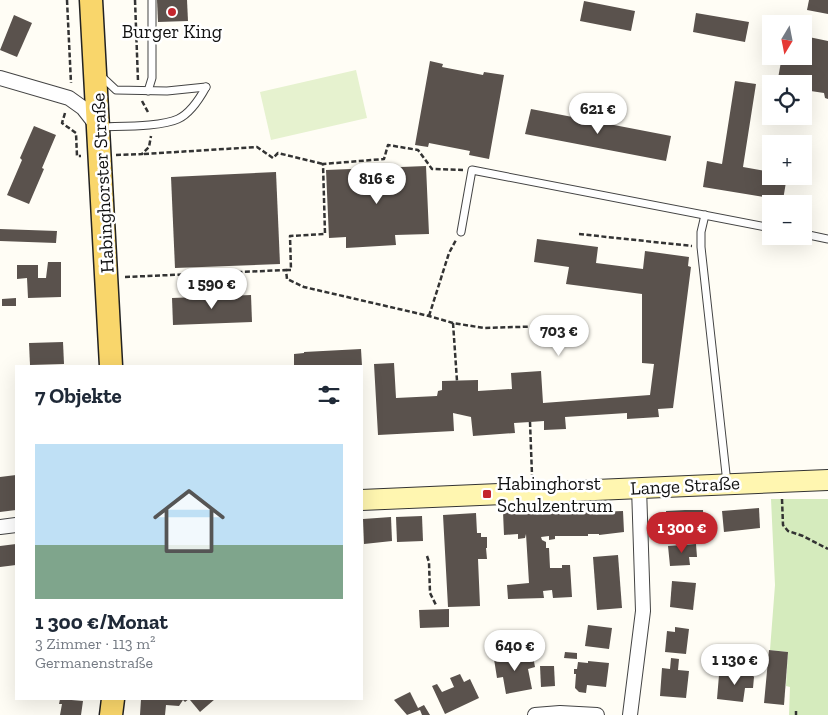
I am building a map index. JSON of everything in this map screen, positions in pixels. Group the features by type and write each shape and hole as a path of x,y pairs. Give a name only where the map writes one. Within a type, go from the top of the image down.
{"main road":[{"name":"Habinghorster Straße","path":"91,0 111,365"},
{"path":"111,715 113,700"}],"street":[{"path":"0,78 69,98 83,108 99,127"},
{"name":"Lange Straße","path":"363,500 828,480"},
{"path":"630,715 643,611 639,487"},
{"path":"0,527 15,525"},
{"path":"535,715 560,713 597,715"}],"lane":[{"path":"148,91 152,78 152,0"},
{"path":"96,70 116,90 167,91 206,87 194,106 178,119 152,125 99,127"},
{"path":"461,232 472,170 762,226"},
{"path":"705,215 701,232 701,247 727,484"},
{"path":"812,236 828,239"}],"path":[{"name":"Habinghorster Straße","path":"67,0 71,82 62,123 76,133 77,156"},
{"path":"142,154 257,147 273,158 278,153 323,164 384,159 388,145 418,150 432,169 472,170"},
{"path":"106,278 291,270 290,236 326,234 323,164"},
{"path":"429,316 449,252 461,232"},
{"path":"580,234 701,247"},
{"path":"286,270 287,279 304,287 429,316 453,324 484,328 549,326"},
{"path":"453,324 457,381"},
{"path":"530,422 533,492"},
{"path":"782,481 783,525 788,531 803,536 828,549"},
{"path":"427,556 429,562 430,593 436,606"}],"green space":[{"path":"356,70 367,118 271,140 260,92"},
{"path":"771,499 828,499 828,715 789,715 790,687 786,686 788,652 770,650 775,585"}],"building":[{"name":"Burger King","path":"157,0 187,0 188,21 158,22"},
{"path":"809,0 828,0 828,14 807,10"},
{"path":"584,1 635,11 631,31 580,21"},
{"path":"696,13 749,22 745,42 693,32"},
{"path":"14,15 32,23 17,57 0,50"},
{"path":"812,38 828,41 828,99 825,98 824,93 812,91 812,75 779,75 780,65 812,65"},
{"path":"430,61 443,64 442,67 483,75 484,72 504,75 489,159 469,155 470,151 429,143 428,147 415,145"},
{"path":"735,81 756,84 743,167 762,170 762,185 786,185 784,195 762,195 762,197 703,187 707,161 722,164"},
{"path":"531,109 671,136 666,161 525,134"},
{"path":"34,126 56,135 29,204 7,195"},
{"path":"426,166 429,234 395,235 396,245 346,248 346,237 329,238 326,170"},
{"path":"276,172 280,264 175,268 171,177"},
{"path":"0,229 57,231 56,243 0,241"},
{"path":"537,239 598,247 596,263 643,269 645,251 689,257 688,266 691,267 673,408 658,409 659,417 627,419 627,413 565,417 566,429 544,430 544,421 514,423 515,433 473,436 471,417 453,413 454,431 378,435 374,364 394,363 396,398 437,396 438,391 442,390 442,381 478,380 478,391 512,389 511,373 541,371 543,403 650,395 654,364 642,363 642,294 566,284 569,267 534,262"},
{"path":"48,262 61,262 61,297 28,298 27,278 17,279 17,265 38,265 38,278 46,278"},
{"path":"251,295 252,322 173,325 172,298"},
{"path":"16,298 16,306 2,306 2,299"},
{"path":"63,342 64,364 30,365 29,343"},
{"path":"361,349 362,365 294,365 294,354"},
{"path":"15,475 15,510 0,512 0,477"},
{"path":"759,508 760,528 724,532 722,511"},
{"path":"567,509 567,513 623,511 624,532 599,535 588,534 588,536 555,536 555,539 549,540 549,536 541,537 546,542 546,548 549,548 550,568 562,568 562,565 570,565 572,597 553,598 552,590 543,591 544,598 508,599 507,585 529,583 526,534 525,538 518,539 518,534 504,535 503,512"},
{"path":"703,510 704,531 667,532 666,511"},
{"path":"476,513 477,533 481,533 481,537 487,537 487,559 478,559 480,606 448,607 443,515"},
{"path":"422,516 423,541 397,542 396,517"},
{"path":"391,517 392,541 364,544 363,519"},
{"path":"15,544 15,565 0,567 0,546"},
{"path":"696,544 697,557 689,557 690,565 670,566 668,546"},
{"path":"618,555 622,608 597,610 593,557"},
{"path":"672,581 696,583 693,610 670,607"},
{"path":"449,609 449,627 420,628 419,610"},
{"path":"588,625 612,628 609,649 585,646"},
{"path":"675,627 689,629 686,654 665,652 667,631 675,632"},
{"path":"769,650 788,652 784,705 764,703"},
{"path":"532,651 535,667 528,669 532,689 506,694 503,677 497,678 494,659"},
{"path":"565,652 577,653 577,659 564,658"},
{"path":"671,658 679,659 678,670 689,671 686,698 660,696 662,668 670,669"},
{"path":"588,661 609,663 606,687 587,685 586,693 579,692 575,688 576,674 574,674 574,669 577,669 578,662 588,663"},
{"path":"540,666 554,666 555,686 541,687"},
{"path":"740,669 749,670 754,677 753,688 745,688 743,702 717,699 719,675 739,677"},
{"path":"460,674 464,682 470,679 479,698 445,714 432,686 437,684 442,692 454,687 450,678"},
{"path":"410,692 418,708 424,705 430,715 422,715 420,710 407,715 394,700"},
{"path":"60,700 83,701 81,715 60,715 62,704 59,704"},
{"path":"141,700 183,700 179,706 166,705 165,715 140,715"},
{"path":"190,700 214,700 200,712"}],"place":[{"name":"Burger King","path":"172,12"},
{"name":"Habinghorst Schulzentrum","path":"487,494"}]}
